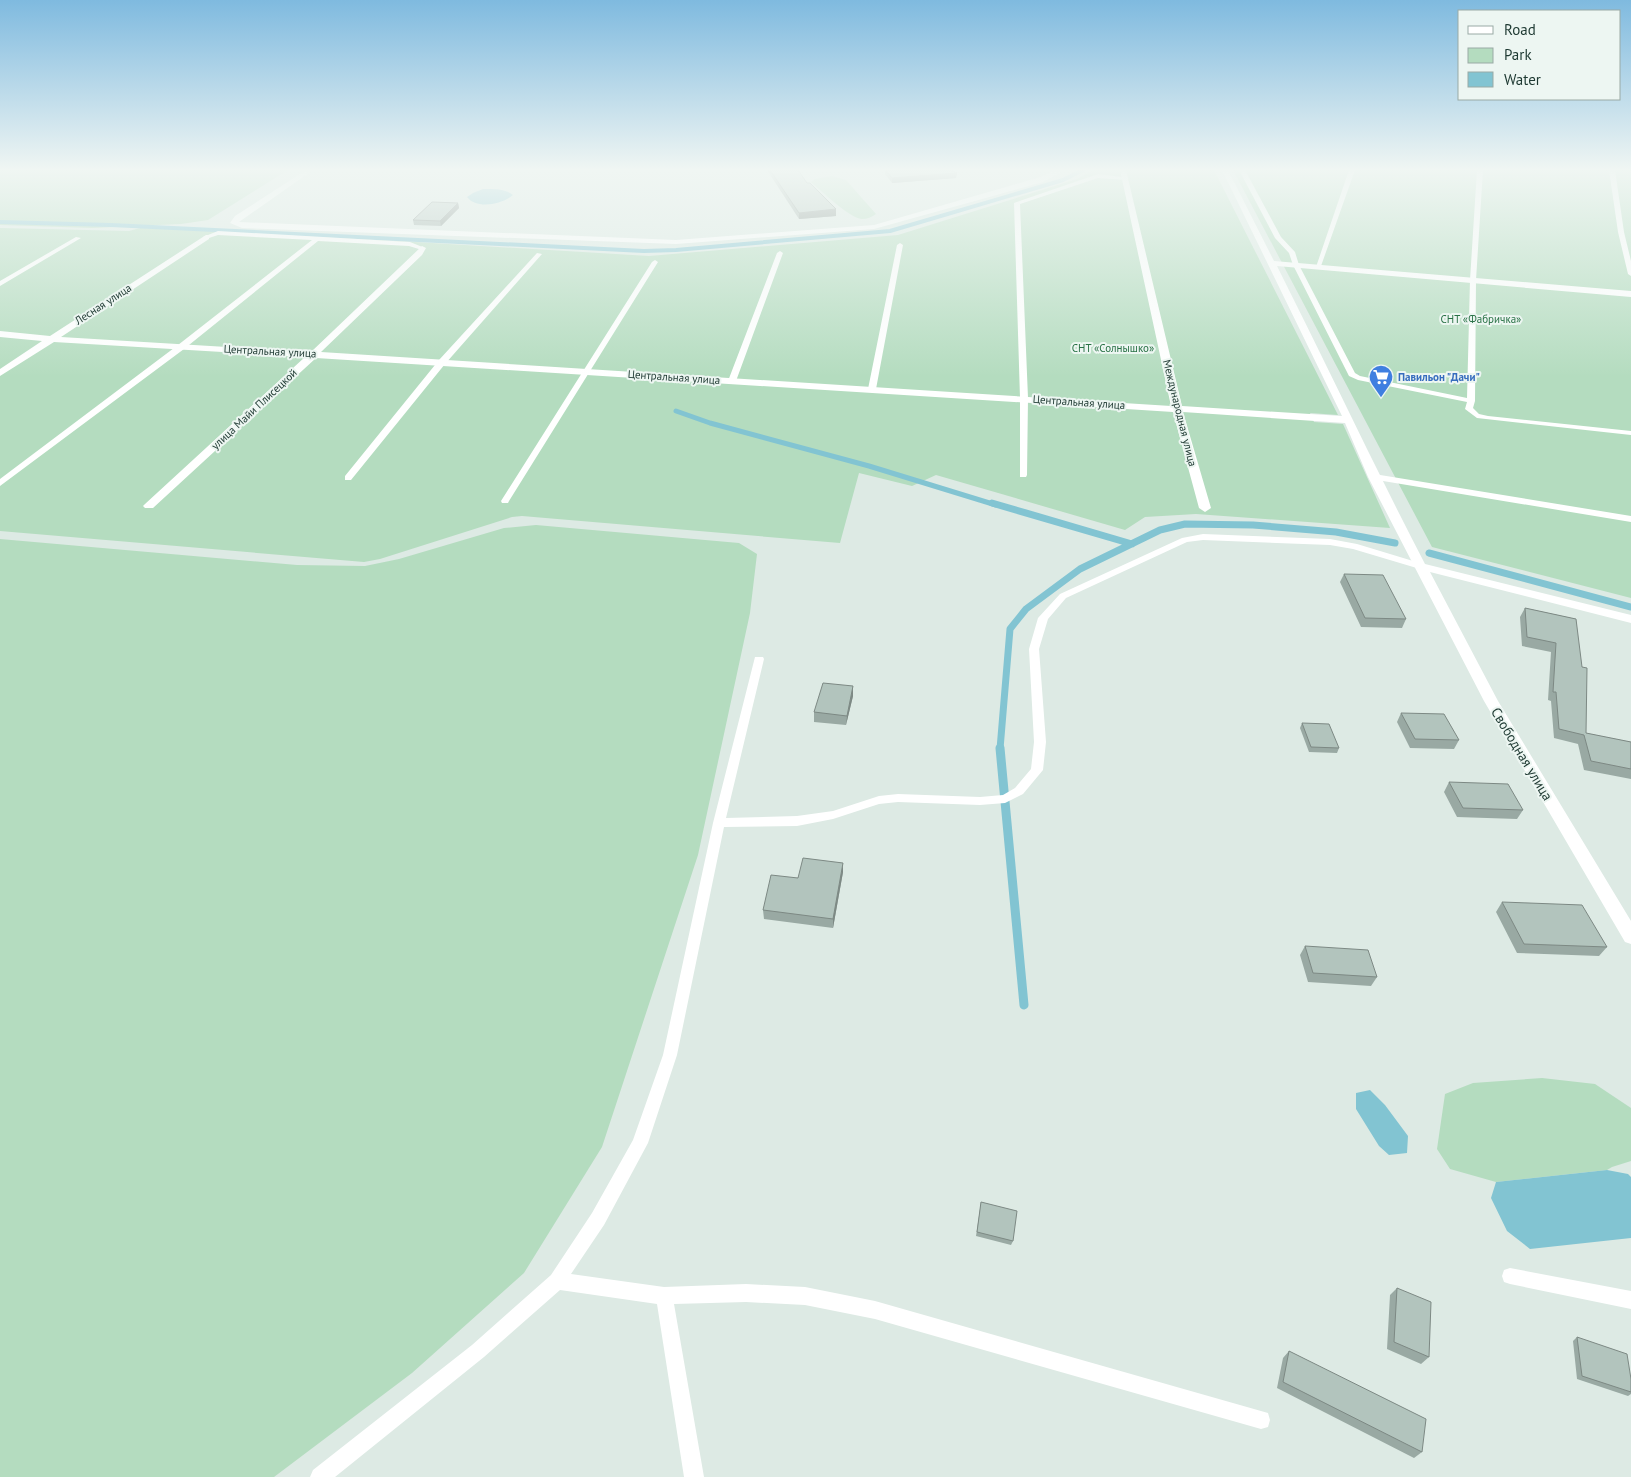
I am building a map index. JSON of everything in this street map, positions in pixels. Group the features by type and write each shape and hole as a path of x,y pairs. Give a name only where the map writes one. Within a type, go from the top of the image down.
{"street":[{"name":"Лесная улица","path":"0,373 203,239"},
{"path":"593,239 676,242 717,239"},
{"name":"Международная улица","path":"1139,239 1177,409 1206,508"},
{"name":"Свободная улица","path":"1260,239 1349,420 1374,477 1491,701 1631,937"},
{"name":"улица Майи Плисецкой","path":"149,506 314,354 422,248"},
{"path":"1272,263 1631,294"},
{"name":"Центральная улица","path":"0,334 50,339 1024,398 1349,420"},
{"path":"1420,566 1631,619"}],"lane":[{"path":"0,284 76,239"},
{"path":"0,483 181,347 317,239"},
{"path":"332,239 410,244 422,248"},
{"path":"1018,239 1024,398 1023,475"},
{"path":"1279,239 1292,252 1296,264 1352,374 1358,378 1471,400"},
{"path":"1318,266 1328,239"},
{"path":"1476,239 1471,400 1468,409 1477,416 1631,433"},
{"path":"1623,239 1631,274"},
{"path":"872,389 900,245"},
{"path":"732,381 780,253"},
{"path":"348,478 442,362 539,254"},
{"path":"505,501 655,262"},
{"path":"1374,477 1631,519"},
{"path":"719,823 797,821 833,815 879,800 898,798 980,801 1005,799 1019,791 1037,770 1040,742 1034,649 1043,618 1063,596 1185,540 1203,538 1330,542 1354,546 1420,566"},
{"path":"320,1477 478,1351 557,1281 598,1218 640,1143 670,1055 719,823 759,659"},
{"path":"1510,1276 1631,1300"},
{"path":"557,1281 664,1296 746,1293 805,1296 876,1310 1261,1420"},
{"path":"664,1296 694,1477"}],"green space":[{"name":"СНТ «Солнышко»","path":"0,239 364,239 649,256 851,239 1249,239 1338,415 1310,413 1314,422 1343,424 1390,528 1196,514 1145,517 1125,530 936,475 912,486 859,473 840,543 522,516 512,517 380,559 364,562 0,531"},
{"name":"СНТ «Фабричка»","path":"1269,239 1631,239 1631,598 1432,547"},
{"path":"536,525 739,543 757,554 750,613 698,855 602,1147 524,1273 412,1373 274,1477 0,1477 0,539 297,565 365,566 399,559 504,528"},
{"path":"1542,1078 1595,1084 1631,1108 1631,1161 1607,1170 1496,1182 1450,1169 1437,1149 1445,1094 1473,1083"}],"water":[{"path":"1370,1090 1385,1105 1408,1136 1407,1153 1389,1155 1379,1146 1356,1109 1356,1093"},
{"path":"1607,1170 1628,1174 1631,1177 1631,1238 1530,1249 1507,1231 1491,1198 1496,1182"}],"building":[{"path":"1344,574 1383,575 1406,619 1365,618"},
{"path":"1525,608 1576,619 1582,667 1587,668 1586,733 1631,742 1631,769 1591,761 1584,735 1559,729 1556,692 1553,692 1556,643 1527,637"},
{"path":"823,683 853,686 847,716 814,712"},
{"path":"1401,713 1444,714 1459,740 1415,739"},
{"path":"1302,723 1329,724 1339,748 1311,747"},
{"path":"1449,782 1508,784 1523,810 1463,808"},
{"path":"803,858 843,863 833,919 763,910 771,875 798,878"},
{"path":"1502,902 1582,905 1607,947 1524,944"},
{"path":"1305,946 1368,950 1377,977 1313,973"},
{"path":"981,1202 1017,1211 1013,1241 977,1232"},
{"path":"1397,1288 1431,1302 1429,1357 1394,1342"},
{"path":"1577,1337 1627,1354 1631,1392 1582,1376"},
{"path":"1289,1351 1426,1419 1422,1452 1283,1382"}],"waterway":[{"path":"396,239 644,251 801,239"},
{"path":"676,411 710,423 869,466 996,505"},
{"path":"992,503 1132,544"},
{"path":"1132,544 1160,530 1185,524 1253,525 1336,532 1395,543"},
{"path":"1000,748 1010,629 1026,609 1080,569 1132,544"},
{"path":"1429,553 1631,607"},
{"path":"1000,748 1024,1005"}],"place":[{"name":"Павильон \"Дачи\"","path":"1381,398"}]}
